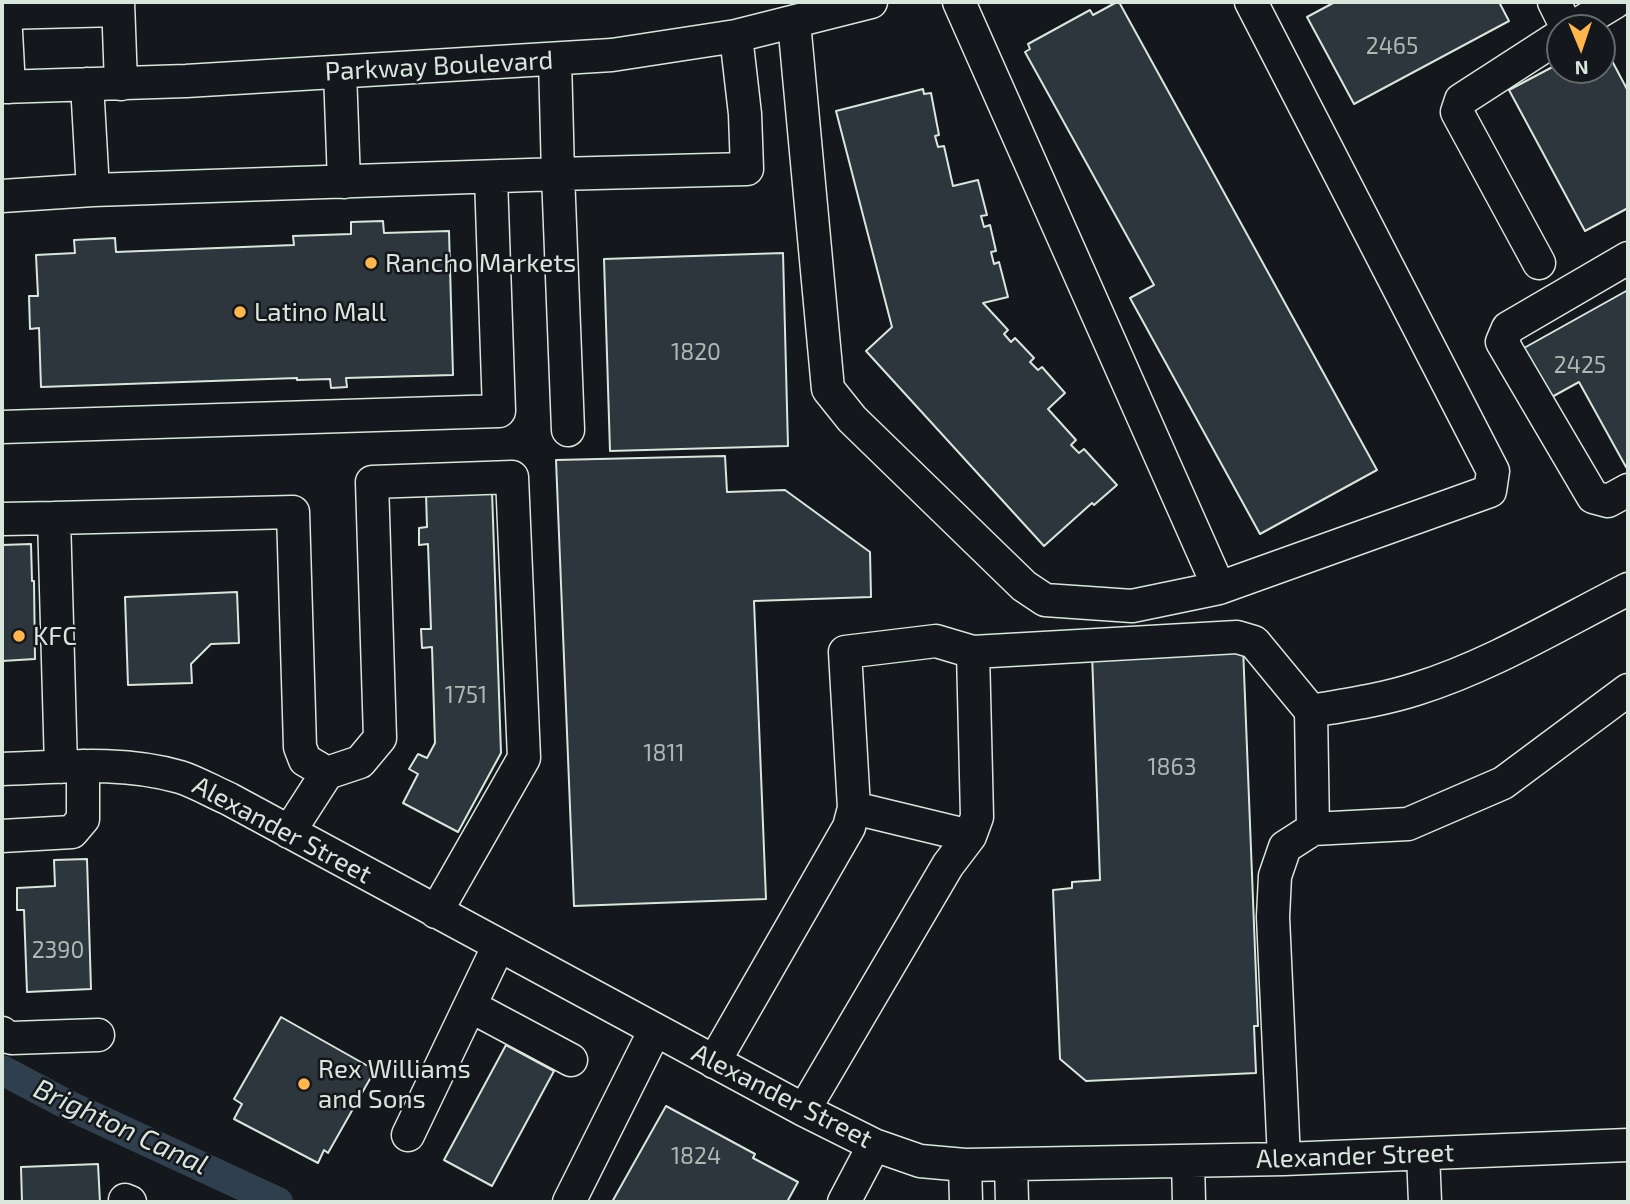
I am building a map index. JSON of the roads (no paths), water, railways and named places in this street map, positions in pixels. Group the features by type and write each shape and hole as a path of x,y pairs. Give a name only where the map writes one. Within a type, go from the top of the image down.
{"street":[{"name":"Parkway Boulevard","path":"5,87 340,72 612,55 736,36 871,2"},
{"path":"959,2 1219,588"},
{"path":"794,22 828,389 852,419 1024,586 1045,600 1132,606 1219,588 1490,491 1493,471 1251,2"},
{"path":"1594,14 1615,2"},
{"path":"5,87 3,13 118,6 121,83"},
{"path":"2,196 93,190 747,169 745,114 736,36"},
{"path":"1539,263 1457,112 1461,100 1546,45"},
{"path":"555,60 568,430"},
{"path":"340,72 344,182"},
{"path":"88,84 93,190"},
{"path":"2,427 499,411 491,177"},
{"path":"1628,258 1508,328 1502,342 1593,497 1608,501 1628,490"},
{"path":"289,832 327,773 360,762 380,737 372,482 512,477 524,758 436,912"},
{"path":"2,519 293,512 300,747 305,760 327,773"},
{"path":"2,836 72,832 83,820 72,767 54,518"},
{"path":"1311,710 1372,701 1418,689 1489,660 1628,589"},
{"path":"715,1062 849,827 854,808 845,652 936,641 973,652 1237,638 1254,642 1311,710 1313,828"},
{"path":"804,1110 948,865 970,836 977,817 978,804 973,652"},
{"path":"1284,1159 1273,917 1275,876 1285,847 1313,828 1408,824 1503,783 1628,690"},
{"name":"Alexander Street","path":"2,769 138,768 181,777 289,832 804,1110 874,1145 920,1161 1012,1165 1284,1159 1628,1145"},
{"path":"854,808 970,836"},
{"path":"408,1135 499,945"},
{"path":"470,1006 571,1060"},
{"path":"569,1202 655,1030"},
{"path":"2,1033 12,1038 98,1035"},
{"path":"845,1202 874,1145"},
{"path":"1423,1154 1425,1202"},
{"path":"1188,1161 1189,1202"},
{"path":"965,1164 966,1202"},
{"path":"1012,1165 1012,1202"}],"waterway":[{"name":"Brighton Canal","path":"2,1070 68,1105 278,1202"}],"place":[{"name":"Rancho Markets","path":"371,263"},
{"name":"Latino Mall","path":"240,312"},
{"name":"KFC","path":"19,636"},
{"name":"Rex Williams and Sons","path":"304,1084"}]}
